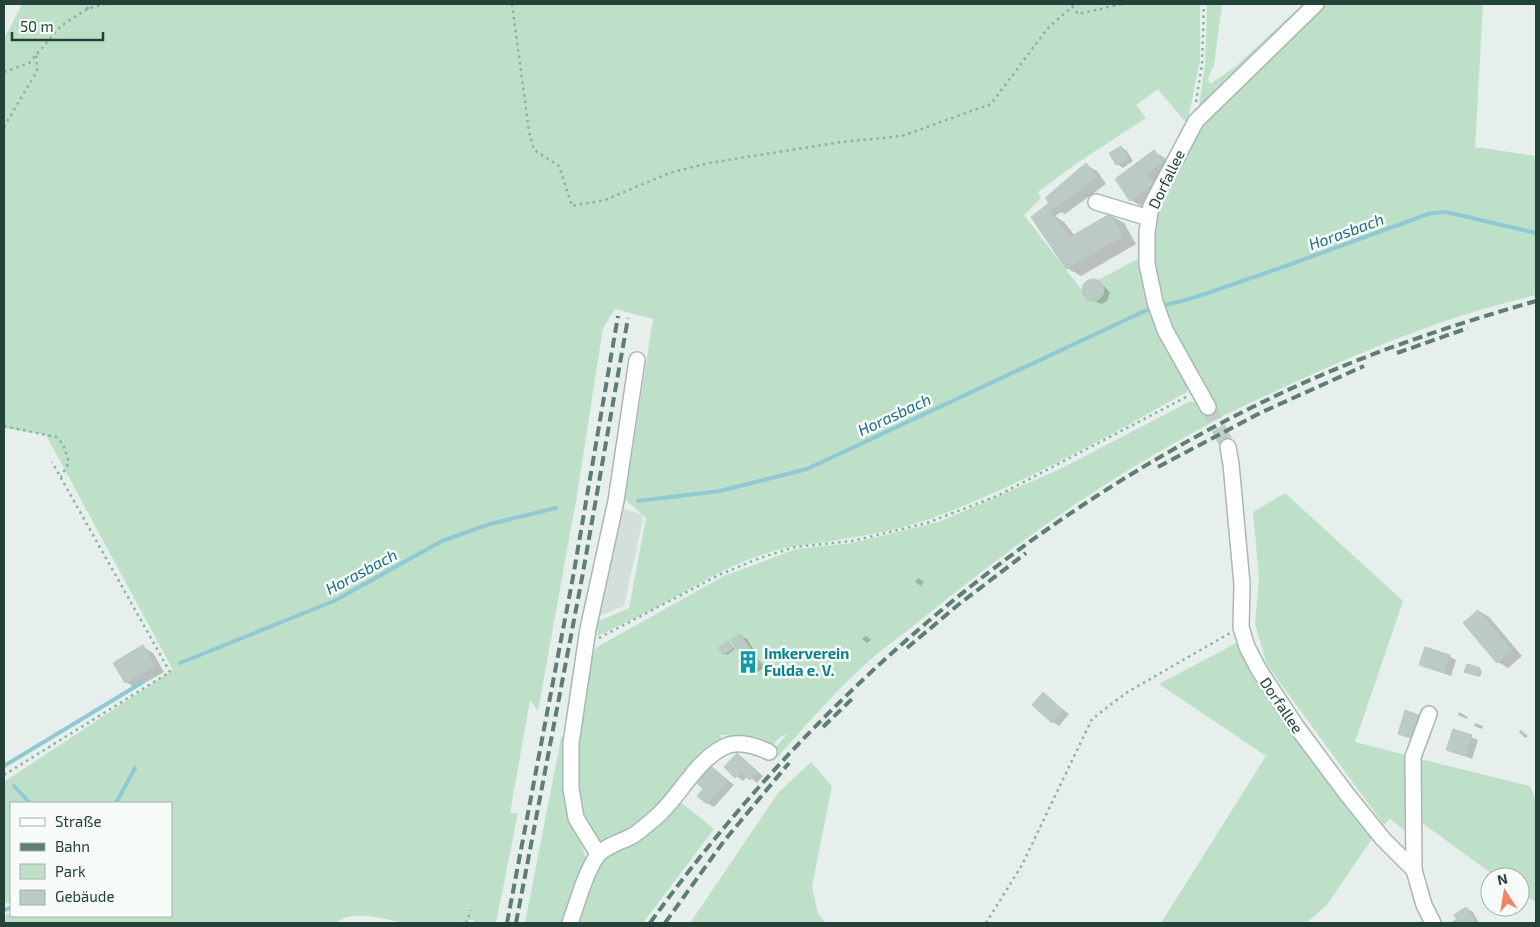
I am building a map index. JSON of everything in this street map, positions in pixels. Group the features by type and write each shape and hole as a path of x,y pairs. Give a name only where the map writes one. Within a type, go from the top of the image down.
{"street":[{"name":"Dorfallee","path":"1208,407 1165,330 1155,302 1148,264 1151,206 1196,121 1316,4"},
{"path":"1096,202 1149,218"},
{"path":"598,854 576,818 572,789 571,742 586,645 616,501 637,360"},
{"name":"Dorfallee","path":"1228,447 1242,584 1241,627 1259,670 1296,726 1346,793 1383,839 1414,870 1424,905 1433,923"},
{"path":"1414,870 1413,757 1429,714"},
{"path":"570,923 579,896 598,854 634,835 656,817 702,765 726,746 753,745 769,752"}],"path":[{"path":"88,9 90,4"},
{"path":"4,72 29,63 61,26 88,9 105,4"},
{"path":"512,4 529,132 534,150 558,166 572,206 605,200 669,174 709,163 832,143 902,136 991,104 1047,29 1073,5 1078,14 1122,4"},
{"path":"1196,121 1194,109 1202,64 1204,4"},
{"path":"4,128 37,71 36,53"},
{"path":"586,645 721,574 760,558 795,547 852,541 927,523 997,496 1198,390"},
{"path":"4,426 56,437 63,444 70,462 61,477"},
{"path":"4,775 170,672 52,462"},
{"path":"986,923 1022,865 1092,719 1126,693 1241,627"},
{"path":"466,923 471,910"}],"shaded area":[{"path":"612,506 641,514 643,519 624,606 585,622"}],"green space":[{"path":"22,4 1200,4 1200,61 1187,124 1158,89 1136,105 1146,118 1077,163 1038,192 1041,198 1024,215 1081,289 1143,256 1188,386 1187,392 1061,461 963,506 919,523 896,529 791,547 764,554 724,570 598,636 597,622 629,608 646,518 625,499 653,319 615,309 603,328 577,495 538,711 530,700 510,813 518,813 496,923 473,923 474,919 450,924 420,924 369,916 351,916 336,923 4,923 4,916 7,914 10,914 10,917 172,917 172,802 10,802 10,903 4,903 4,782 173,670 46,435 4,428 4,39"},
{"path":"1207,4 1222,4 1214,65 1208,78 1210,84 1235,67 1303,4 1311,4 1198,113 1205,64"},
{"path":"1322,4 1483,4 1475,147 1536,156 1536,295 1470,313 1375,347 1221,417 1175,339 1155,286 1152,221 1167,183 1198,129"},
{"path":"1191,401 1197,404 1209,424 1134,466 1098,489 1028,537 960,588 859,670 826,703 774,761 768,756 787,734 780,737 769,750 731,741 729,735 721,735 721,742 709,745 680,777 684,782 646,821 602,843 594,837 584,821 574,771 591,653 597,647 724,576 796,549 852,543 939,522 1060,469"},
{"path":"1285,493 1403,601 1355,742 1410,756 1410,835 1390,819 1384,825 1267,665 1255,624 1259,579 1253,512"},
{"path":"1238,642 1251,672 1373,837 1327,905 1306,923 1161,923 1266,756 1159,684"},
{"path":"565,735 563,782 587,862 565,923 525,923 561,738"},
{"path":"1420,759 1530,786 1536,800 1536,902 1530,898 1530,867 1482,867 1421,822"},
{"path":"811,762 832,786 812,887 818,914 826,923 690,923 778,793"},
{"path":"677,799 714,829 643,923 573,923 585,889 604,857"}],"building":[{"path":"1121,146 1128,158 1116,165 1109,153"},
{"path":"1154,150 1163,162 1146,174 1153,184 1130,201 1115,179"},
{"path":"1086,163 1097,177 1054,209 1045,198"},
{"path":"1049,203 1054,209 1035,223 1031,217"},
{"path":"1050,212 1070,237 1110,214 1123,236 1066,269 1035,223"},
{"path":"1093,279 1101,282 1104,290 1101,298 1093,301 1085,298 1082,290 1085,282"},
{"path":"1478,610 1512,650 1497,663 1463,623"},
{"path":"740,634 750,648 741,655 731,640"},
{"path":"728,641 733,648 723,655 718,648"},
{"path":"143,645 155,666 125,683 113,663"},
{"path":"1425,647 1450,655 1444,673 1419,665"},
{"name":"Imkerverein Fulda e. V.","path":"751,652 759,663 746,672 738,660"},
{"path":"1467,664 1480,668 1477,676 1464,672"},
{"path":"1043,692 1063,710 1052,723 1032,705"},
{"path":"1405,710 1421,716 1414,739 1398,734"},
{"path":"1453,729 1472,735 1465,756 1446,750"},
{"path":"737,753 758,772 750,780 741,772 735,778 724,767"},
{"path":"711,766 728,781 707,804 697,796 703,789 696,782"},
{"path":"1466,907 1476,923 1451,923 1457,919 1454,915"}],"waterway":[{"name":"Horasbach","path":"1166,305 1196,297 1283,267 1431,213 1446,212 1536,233"},
{"name":"Horasbach","path":"638,501 720,491 807,469 1147,310"},
{"name":"Horasbach","path":"180,663 334,601 442,541 490,524 556,508"},
{"name":"Horasbach","path":"4,766 143,682"},
{"path":"117,802 135,768"},
{"name":"Horasbach","path":"14,786 29,802"},
{"name":"Horasbach","path":"4,910 10,908"}],"tunnel":[{"path":"1208,407 1228,447"}],"railway":[{"path":"650,923 713,841 780,764 852,691 928,622 1008,558 1092,499 1179,446 1303,383 1401,344 1468,321 1536,301"},
{"path":"507,923 573,577 618,316"},
{"path":"516,923 582,578 628,318"},
{"path":"1397,353 1468,328"},
{"path":"1158,467 1260,413 1364,366"},
{"path":"907,648 958,605 1026,553"},
{"path":"823,727 854,697"},
{"path":"665,923 724,841 789,763"}],"place":[{"name":"Imkerverein Fulda e. V.","path":"748,662"}]}
